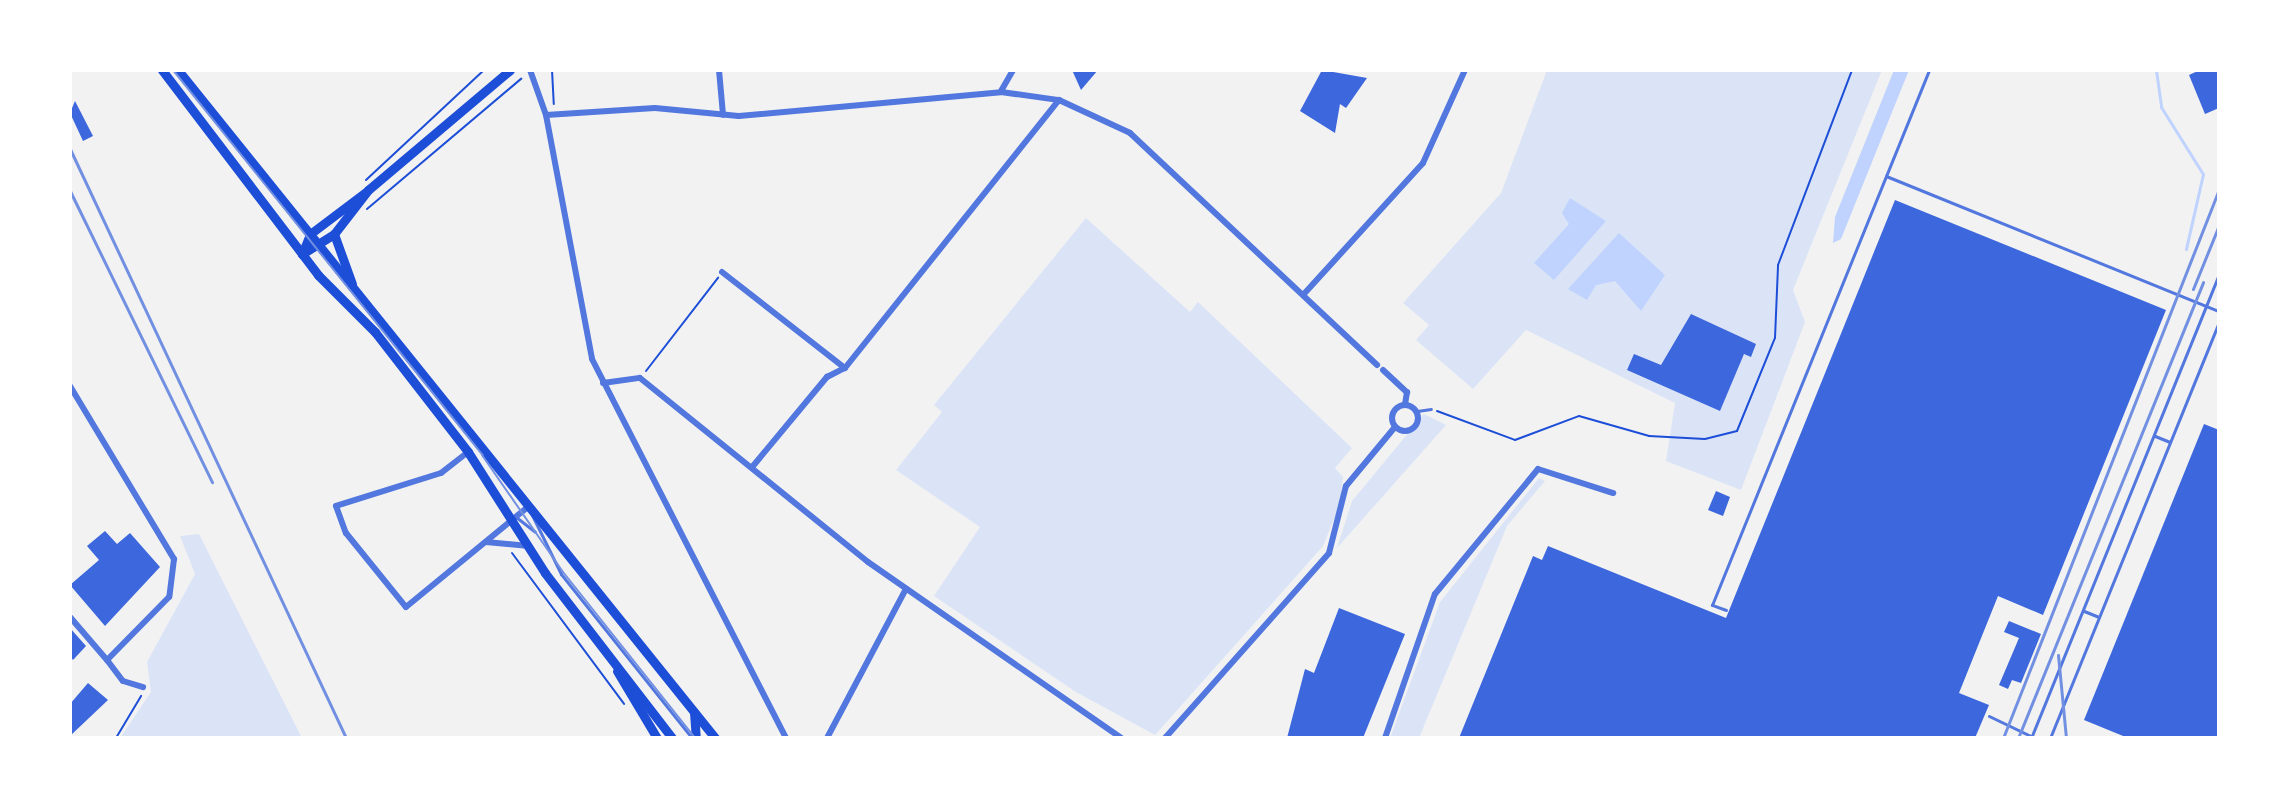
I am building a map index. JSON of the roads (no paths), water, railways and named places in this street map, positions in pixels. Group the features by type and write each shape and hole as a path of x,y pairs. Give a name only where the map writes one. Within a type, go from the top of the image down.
{"main road":[{"path":"162,70 302,254 468,452 516,517 529,546 616,668 672,738"},
{"path":"178,70 715,738"},
{"path":"302,254 310,234 368,190 510,70"},
{"path":"302,254 320,246 334,234 368,190"},
{"path":"334,234 352,284"},
{"path":"616,668 620,685 657,738"},
{"path":"694,712 694,738"}],"street":[{"path":"530,70 546,115 576,303 603,383 786,738"},
{"path":"719,70 723,115"},
{"path":"1001,92 1013,70"},
{"path":"1303,295 1423,163 1465,70"},
{"path":"546,115 655,108 723,115 1001,92 1059,100 1130,133 1407,392 1405,405 1393,413 1395,427 1346,486 1329,553 1165,738"},
{"path":"753,466 827,377 845,368 1059,100"},
{"path":"722,272 845,368"},
{"path":"603,383 640,378 906,589 1121,738"},
{"path":"70,386 176,567 169,597 107,660"},
{"path":"1395,427 1412,430 1417,411 1405,405"},
{"path":"468,452 441,473 336,506 346,533 406,607 529,506"},
{"path":"1385,738 1435,594 1538,469 1613,493"},
{"path":"486,542 529,546"},
{"path":"827,738 906,589"},
{"path":"70,617 123,681 143,687"}],"lane":[{"path":"1726,610 1712,605 1929,70"},
{"path":"1886,176 2219,311"},
{"path":"1989,716 2033,738 2219,274"},
{"path":"2050,738 2219,321"},
{"path":"1417,411 1431,409"},
{"path":"2154,435 2170,442"},
{"path":"529,506 537,533 561,574 694,738"},
{"path":"516,517 537,533"},
{"path":"2083,610 2099,617"}],"water":[{"path":"1894,70 1909,70 1841,239 1833,243 1835,217"},
{"path":"1570,198 1606,221 1554,280 1534,263 1569,224 1562,213"},
{"path":"1619,233 1665,275 1641,311 1615,281 1596,285 1587,300 1568,289"}],"waterway":[{"path":"2156,70 2161,107 2203,174 2186,249"}],"tram line":[{"path":"173,70 482,455 563,572 695,738"}],"railway":[{"path":"70,149 346,738"},
{"path":"2003,738 2219,189"},
{"path":"70,191 212,482"},
{"path":"2193,289 2219,225"},
{"path":"2018,738 2203,282"},
{"path":"2058,655 2066,738"}]}
